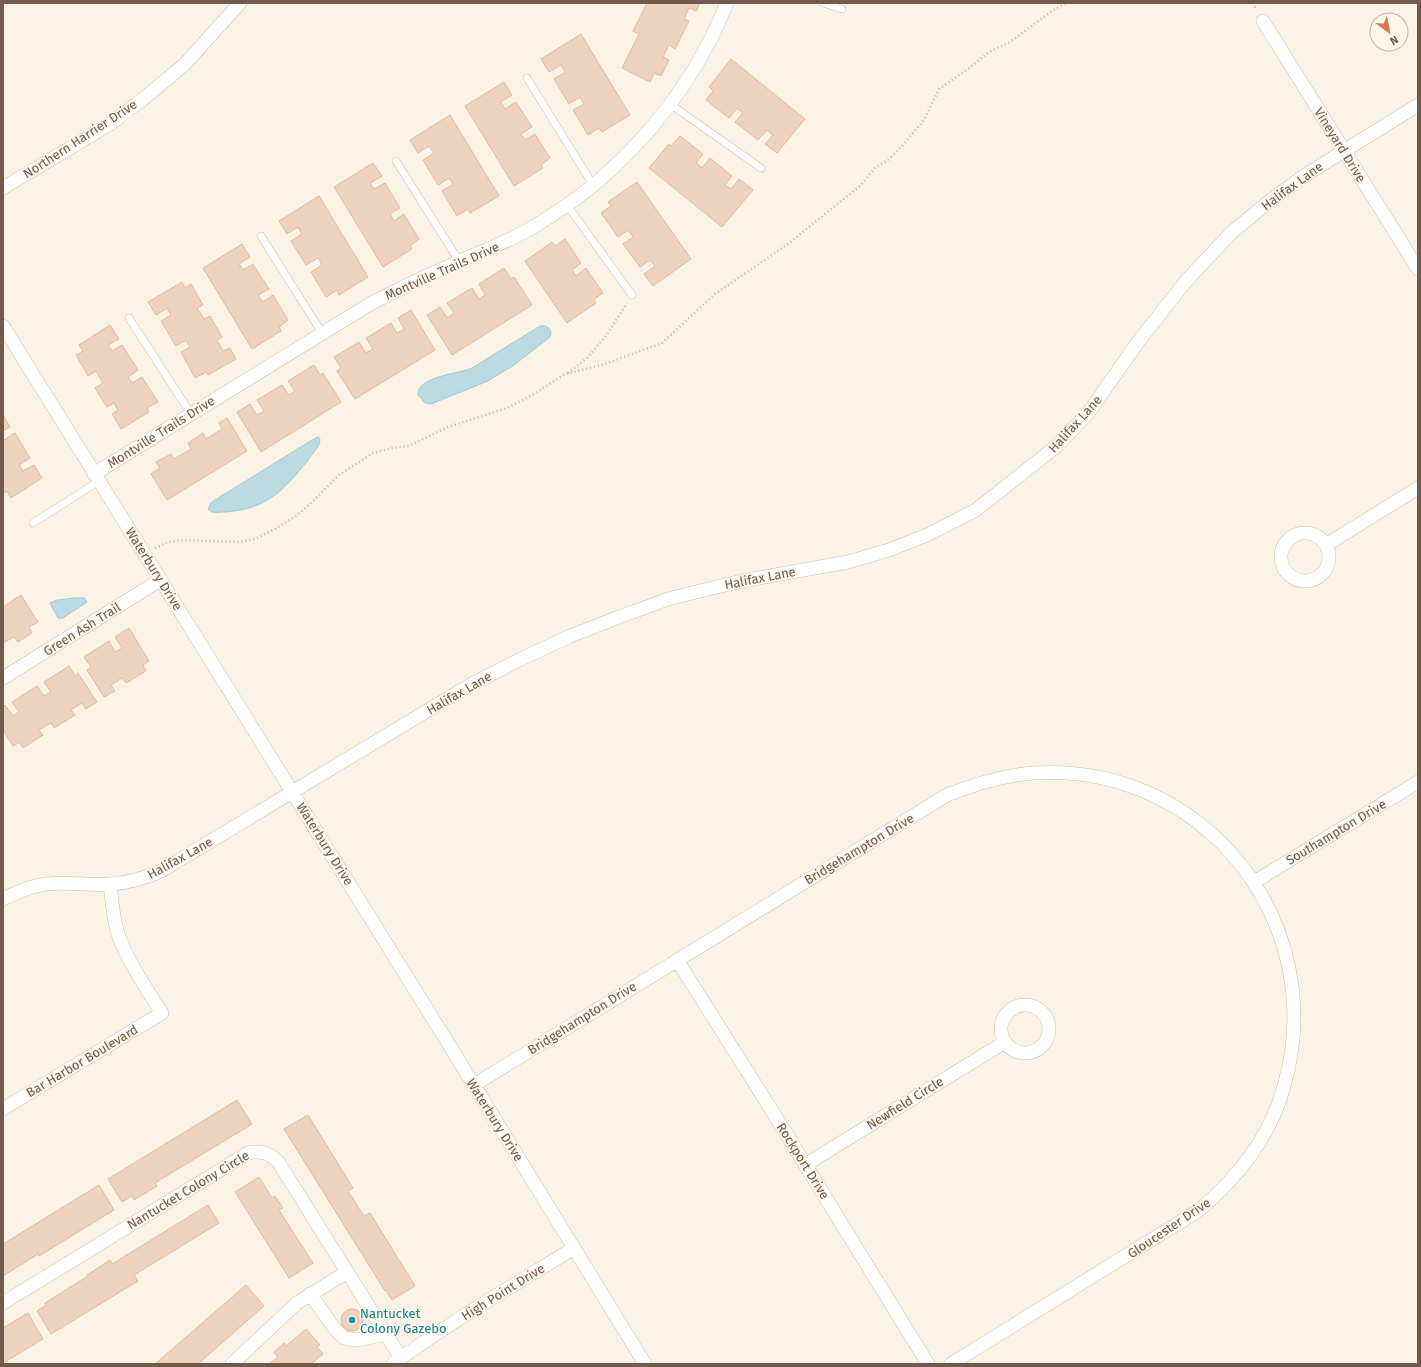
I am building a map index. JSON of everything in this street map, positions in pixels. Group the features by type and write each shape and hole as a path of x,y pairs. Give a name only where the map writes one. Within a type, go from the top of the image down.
{"street":[{"name":"Northern Harrier Drive","path":"3,188 110,124 143,99 184,65 240,3"},
{"name":"Montville Trails Drive","path":"96,477 191,414 370,304 459,261 520,235 567,205 593,185 633,147 670,104 696,66 727,3"},
{"name":"Vineyard Drive","path":"1263,20 1418,269"},
{"name":"Halifax Lane","path":"3,898 23,889 45,884 66,882 110,884 124,883 144,878 161,871 470,685 519,660 604,622 670,598 742,581 848,562 882,552 927,534 976,510 1058,446 1089,412 1138,342 1186,281 1231,233 1307,174 1418,105"},
{"name":"Waterbury Drive","path":"3,326 293,792 645,1364"},
{"path":"1326,545 1418,488"},
{"name":"Green Ash Trail","path":"3,678 160,580"},
{"name":"Bridgehampton Drive","path":"474,1085 947,795 975,784 1011,775 1063,772 1093,776 1118,782 1150,794 1176,807 1201,824 1223,844 1254,882"},
{"name":"Southampton Drive","path":"1254,882 1418,782"},
{"name":"Gloucester Drive","path":"952,1364 1198,1212 1221,1192 1236,1175 1258,1145 1274,1115 1284,1087 1291,1058 1294,1028 1294,998 1290,969 1281,936 1269,908 1254,882"},
{"name":"Bar Harbor Boulevard","path":"3,1109 162,1013 126,952 118,933 112,910 110,884"},
{"name":"Rockport Drive","path":"677,960 806,1165 928,1364"},
{"name":"Newfield Circle","path":"806,1165 1005,1042"},
{"name":"Nantucket Colony Circle","path":"3,1303 248,1153 257,1151 266,1152 273,1156 279,1163 387,1336 397,1361"},
{"name":"High Point Drive","path":"397,1361 456,1321 574,1248"},
{"path":"232,1364 293,1306 347,1272"},
{"path":"310,1294 335,1329 344,1338 356,1340 382,1335 387,1336"}],"lane":[{"path":"823,3 842,9"},
{"path":"527,78 593,185"},
{"path":"670,104 761,168"},
{"path":"396,161 459,261"},
{"path":"567,205 632,295"},
{"path":"261,236 322,333"},
{"path":"129,318 191,414"},
{"path":"33,523 96,477"}],"path":[{"path":"566,374 602,365 662,343 715,294 788,244 861,185 875,168 888,160 902,146 924,120 939,89 989,52 1010,42 1052,11 1066,3"},
{"path":"143,552 168,542 183,540 238,542 255,539 275,530 296,516 340,475 374,454 392,448 409,446 448,427 507,408 534,394 566,374 587,358 606,336 632,295"}],"water":[{"path":"540,326 549,328 551,332 550,337 514,365 488,381 431,404 425,403 418,395 424,384 431,380 472,368"},
{"path":"318,437 320,442 314,453 290,481 273,496 252,507 240,510 212,512 208,509 211,503 215,500"},
{"path":"84,598 87,602 63,618 58,618 50,603 57,600"}],"building":[{"path":"647,3 700,3 696,11 689,8 684,19 689,21 675,49 669,45 663,57 669,60 661,76 654,73 650,82 622,68 639,34 633,31"},
{"path":"581,34 630,115 602,132 599,128 588,135 573,110 584,104 580,97 569,104 554,79 565,72 561,65 549,72 541,59"},
{"path":"731,59 805,119 777,153 765,144 773,135 767,130 758,140 735,122 743,113 737,108 729,118 706,100 713,91 709,87"},
{"path":"504,82 512,95 501,102 505,109 516,102 532,127 521,134 525,140 535,134 550,158 541,165 543,168 514,186 465,106"},
{"path":"450,115 499,196 470,213 468,209 457,216 442,191 453,184 449,178 438,185 423,160 434,153 429,146 418,153 410,140"},
{"path":"680,136 703,154 696,163 702,168 710,158 732,176 725,185 731,189 739,179 753,190 722,227 649,168 669,144 671,146"},
{"path":"373,163 382,176 370,183 374,189 385,183 400,208 390,214 394,221 404,214 419,239 410,246 412,249 383,267 334,187"},
{"path":"637,182 691,259 653,286 644,274 655,266 650,260 640,267 623,244 633,237 628,230 618,237 601,213 611,206 608,202"},
{"path":"319,196 368,277 339,295 337,290 326,297 311,272 322,265 318,258 306,265 291,241 302,234 298,227 287,234 279,221"},
{"path":"565,239 581,263 572,270 576,276 586,268 603,293 594,299 596,303 567,323 525,261 552,242 555,246"},
{"path":"242,244 250,257 239,264 243,270 253,264 269,289 258,295 263,302 273,295 288,320 279,327 281,331 252,349 203,268"},
{"path":"504,268 511,279 514,277 532,305 452,355 427,315 440,307 447,318 454,313 447,303 472,288 479,299 485,295 479,284"},
{"path":"182,282 185,288 191,284 203,305 197,308 204,319 210,316 222,337 217,340 223,351 230,348 236,359 208,375 206,372 195,378 181,352 190,347 186,340 176,346 161,321 171,315 167,308 156,315 148,302"},
{"path":"411,310 435,350 355,399 337,371 341,368 334,357 359,342 366,353 373,349 366,338 391,323 397,333 404,329 398,318"},
{"path":"110,325 119,339 108,345 112,351 122,345 138,370 128,377 132,383 142,377 158,402 147,408 149,412 121,429 112,414 118,410 114,403 107,407 95,388 103,383 96,371 88,376 76,355 83,351 79,345"},
{"path":"314,365 320,375 323,373 341,402 261,452 237,412 250,404 257,415 264,411 257,400 282,385 289,395 295,391 288,381"},
{"path":"3,415 10,427 3,431"},
{"path":"227,418 247,451 167,500 151,474 160,468 156,462 171,454 174,459 191,449 188,443 203,433 206,439 222,429 219,423"},
{"path":"15,433 30,458 19,465 23,471 34,465 42,478 11,498 7,491 3,493 3,438 4,440"},
{"path":"21,595 38,622 29,627 32,633 18,642 14,637 3,643 3,607"},
{"path":"129,628 149,661 143,665 146,671 126,683 122,678 111,685 115,691 104,697 87,670 91,667 84,657 109,641 115,652 122,648 115,637"},
{"path":"69,666 75,676 78,673 97,702 86,709 82,703 71,710 75,715 54,728 51,723 39,730 43,735 23,748 19,742 13,746 3,730 3,707 5,705 13,716 19,712 12,702 37,686 44,696 51,692 44,682"},
{"path":"237,1100 252,1124 155,1183 157,1186 134,1200 132,1196 122,1202 108,1179"},
{"path":"308,1115 353,1188 348,1191 364,1216 370,1213 415,1286 392,1300 284,1129"},
{"path":"259,1177 272,1198 275,1196 283,1208 279,1210 313,1263 289,1278 235,1192"},
{"path":"99,1185 114,1210 39,1256 38,1254 3,1276 3,1244"},
{"path":"208,1205 219,1223 134,1275 138,1281 51,1334 37,1311 46,1305 45,1303 88,1276 87,1275 110,1260 112,1264"},
{"path":"246,1285 264,1306 198,1364 155,1364"},
{"name":"Nantucket Colony Gazebo","path":"352,1309 360,1312 363,1320 360,1328 352,1331 344,1328 341,1320 344,1312"},
{"path":"28,1313 43,1339 3,1363 3,1328"},
{"path":"306,1329 320,1345 317,1347 323,1354 311,1364 269,1364 278,1357 274,1352 284,1343 286,1346"}],"place":[{"name":"Nantucket Colony Gazebo","path":"352,1320"}]}
